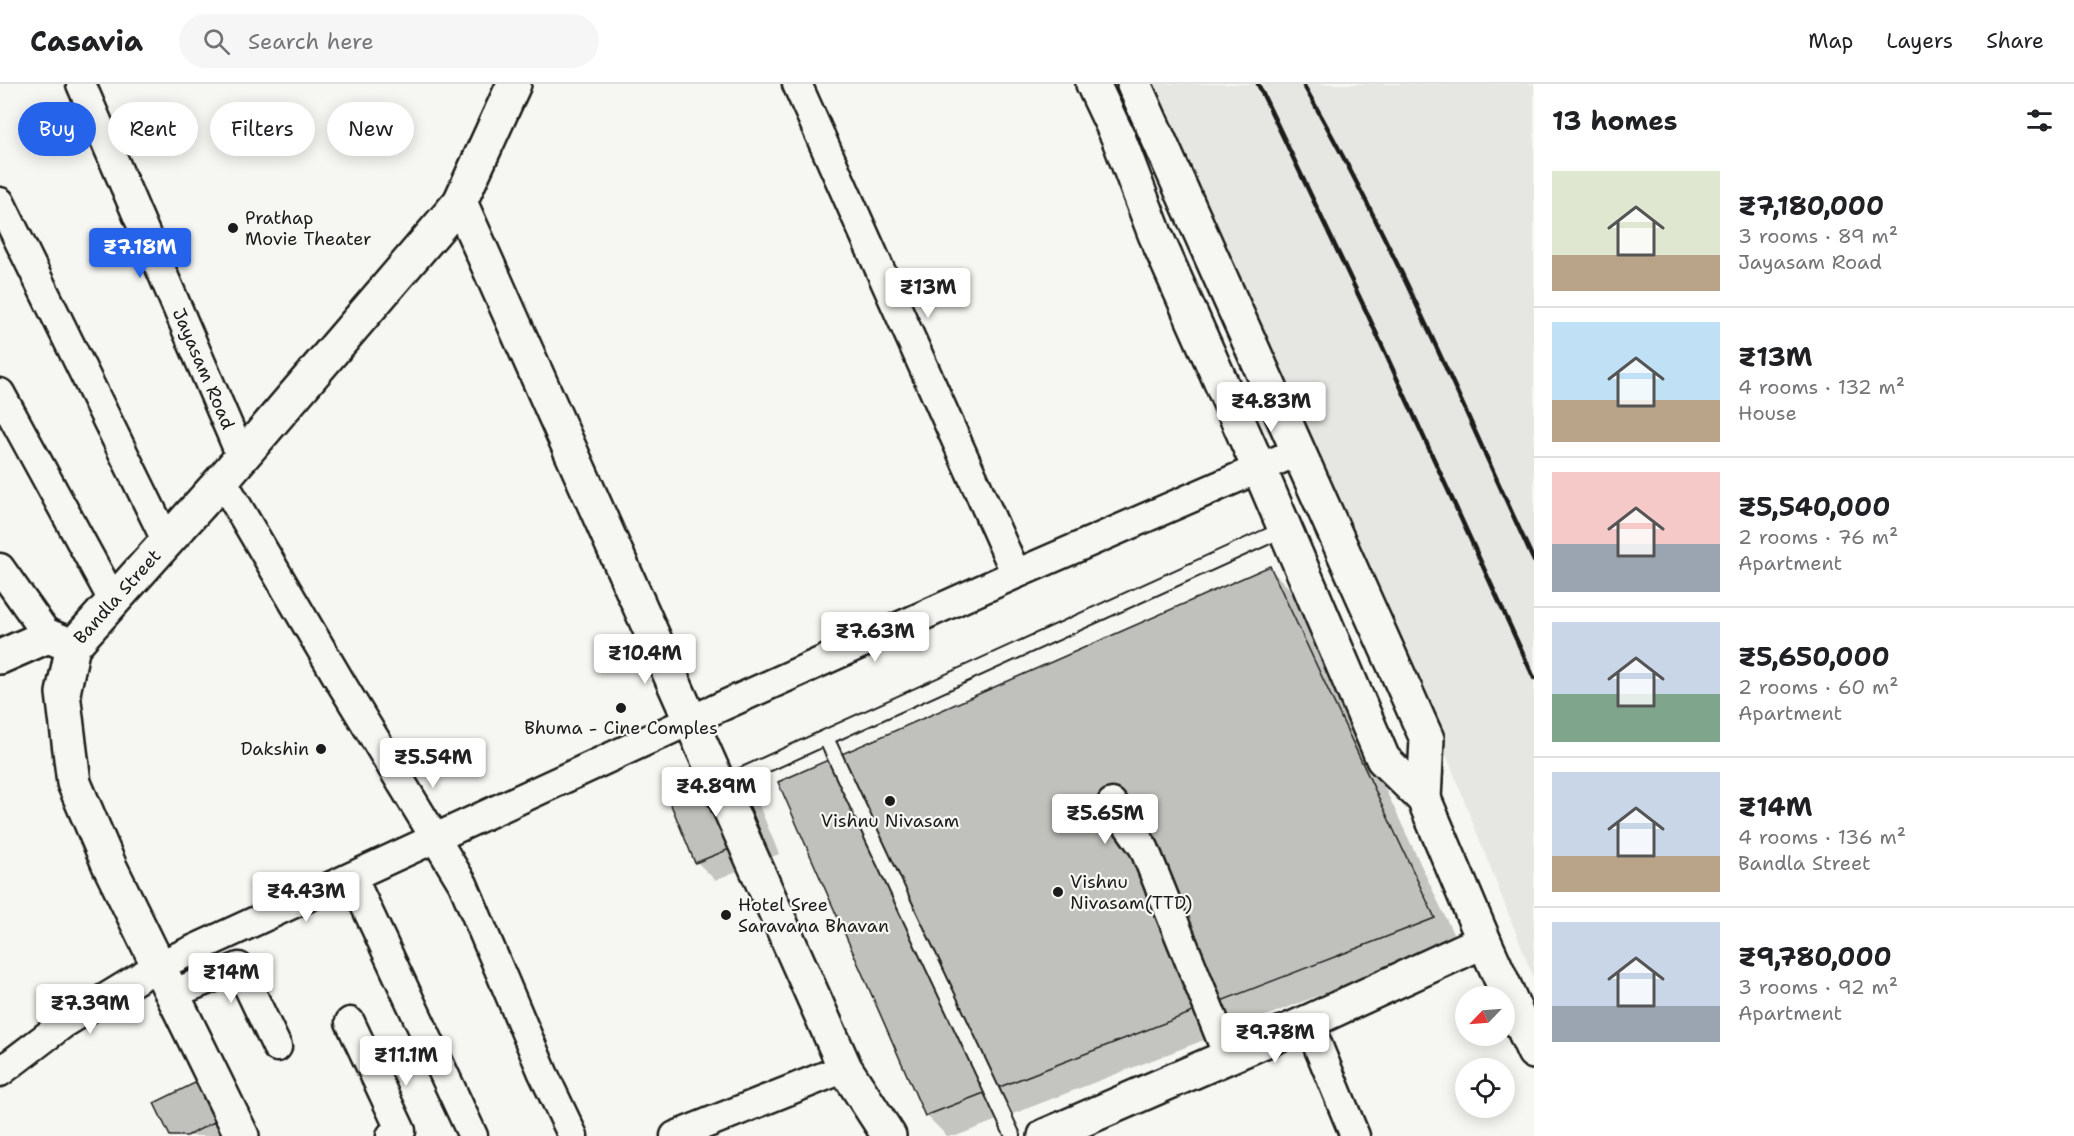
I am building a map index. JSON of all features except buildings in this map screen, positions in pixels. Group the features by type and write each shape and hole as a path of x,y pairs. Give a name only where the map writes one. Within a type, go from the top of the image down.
{"street":[{"name":"Jayasam Road","path":"81,84 232,468 341,684 463,884 543,1073 573,1136"},
{"name":"Bandla Street","path":"242,1136 110,867 74,783 63,693 61,641 114,602 460,202 514,84"},
{"path":"797,84 1016,574"},
{"path":"1093,84 1118,137 1155,234 1259,468 1383,759 1424,799 1534,1052"},
{"path":"1134,84 1427,739 1424,799"},
{"path":"0,202 167,542"},
{"path":"460,202 845,1068 889,1136"},
{"path":"0,393 114,602"},
{"path":"0,1072 63,1024 165,980 352,877 689,721 1016,574 1299,451"},
{"path":"0,568 61,641 0,657"},
{"path":"1112,803 1144,848 1228,1056"},
{"path":"352,877 472,1136"},
{"path":"1045,1136 1308,1022 1484,941"},
{"path":"165,980 239,967 277,1047"},
{"path":"350,1022 399,1134"},
{"path":"1308,1022 1355,1136"},
{"path":"675,1136 845,1068"}],"lane":[{"path":"719,786 1284,529"},
{"path":"826,738 1013,1136"}],"shaded area":[{"path":"1139,84 1534,84 1534,979 1448,759"}],"railway":[{"path":"1258,84 1367,313 1534,678"},
{"path":"1303,84 1395,260 1534,561"}],"place":[{"name":"Prathap Movie Theater","path":"233,228"},
{"name":"Bhuma - Cine Comples","path":"621,708"},
{"name":"Dakshin","path":"321,749"},
{"name":"Vishnu Nivasam","path":"890,801"},
{"name":"Vishnu Nivasam(TTD)","path":"1058,892"},
{"name":"Hotel Sree Saravana Bhavan","path":"726,915"}]}
